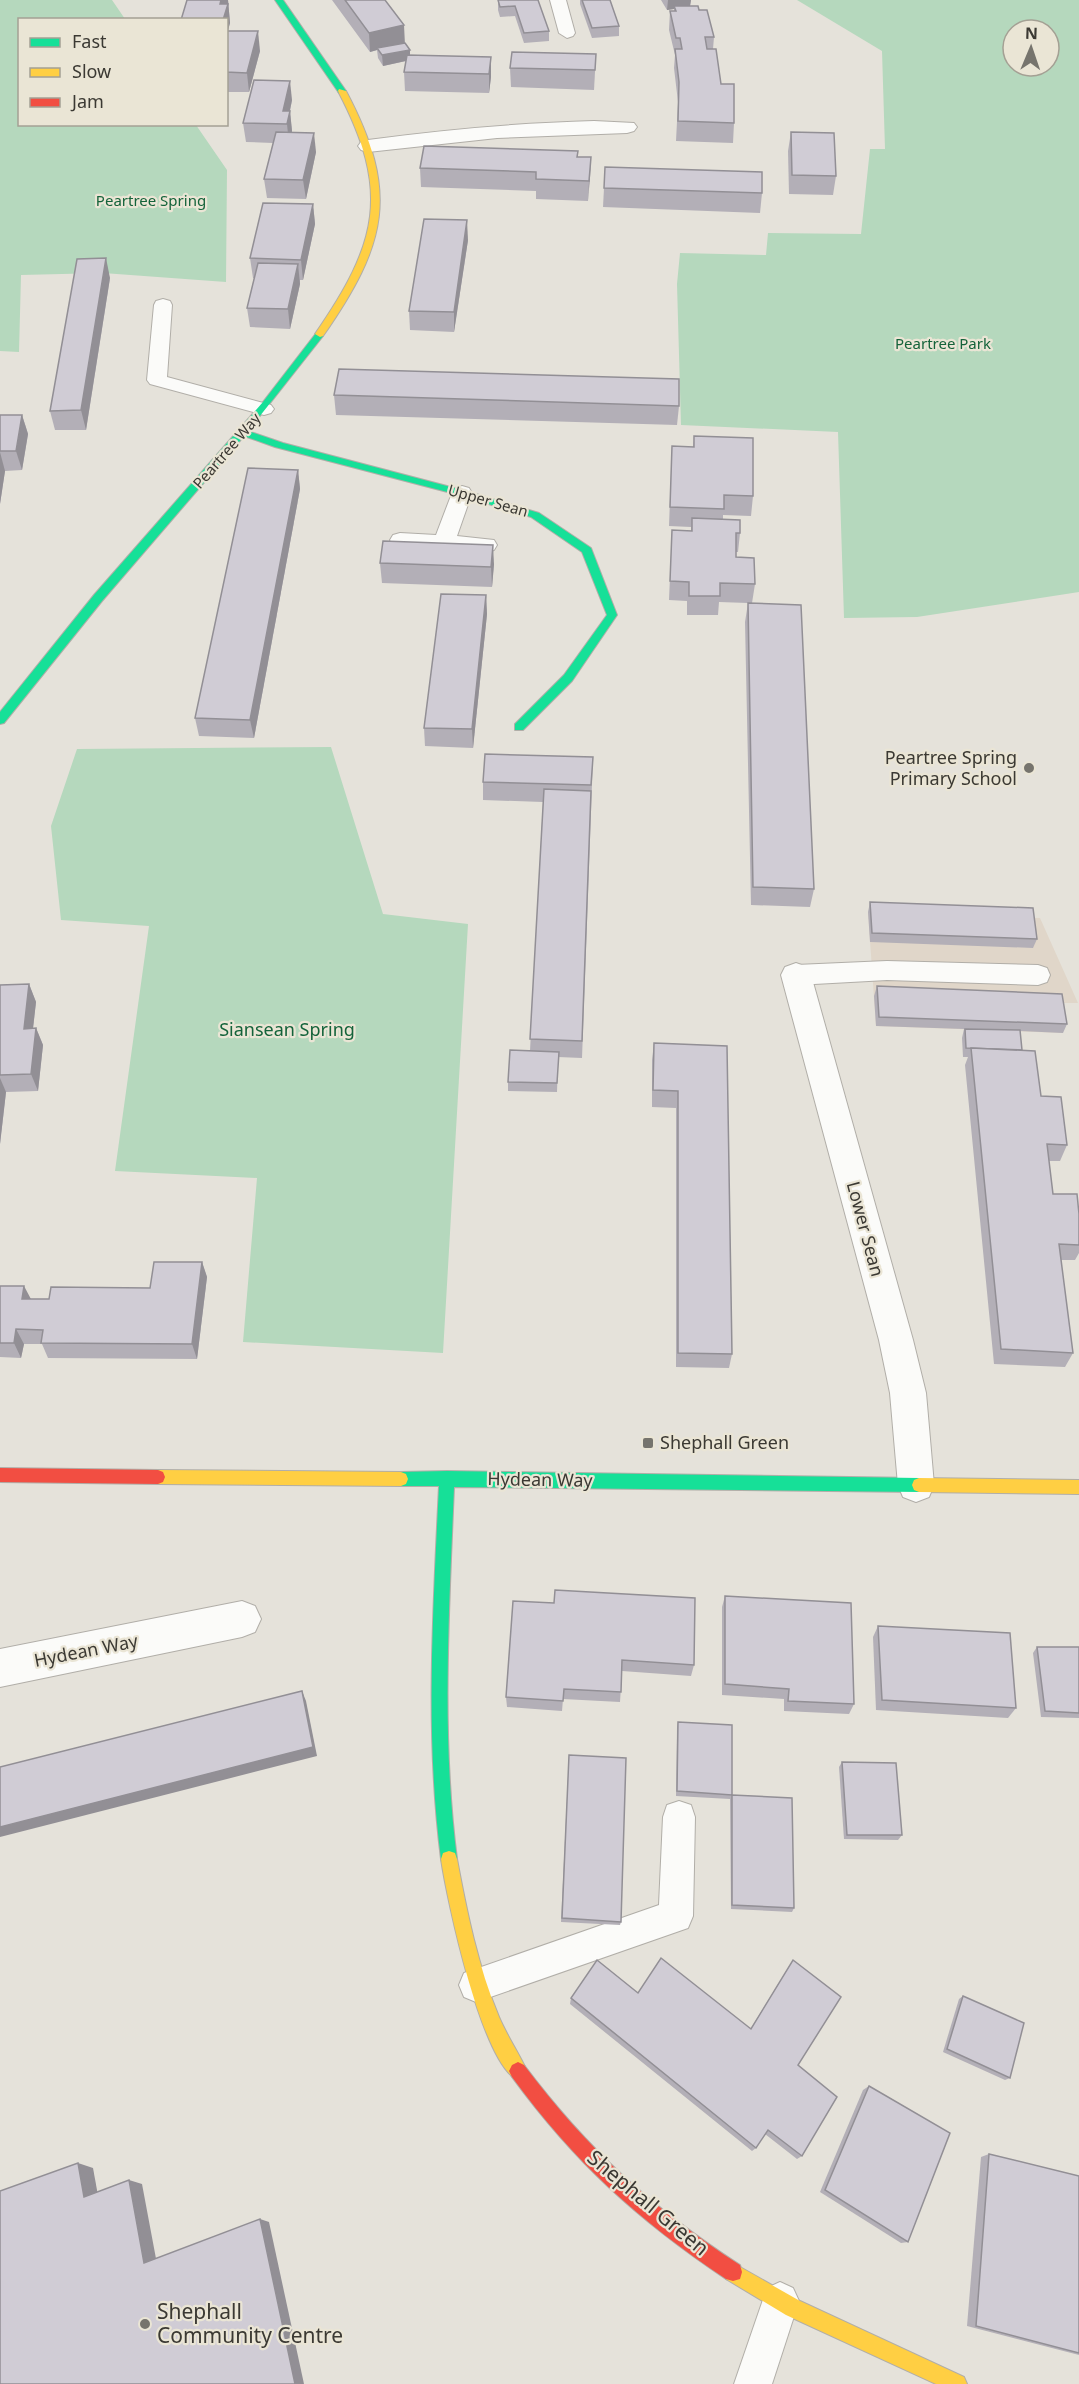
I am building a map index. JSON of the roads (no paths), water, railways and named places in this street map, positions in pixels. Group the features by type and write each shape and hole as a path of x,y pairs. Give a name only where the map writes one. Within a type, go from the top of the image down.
{"street":[{"name":"Peartree Way","path":"0,720 51,655 264,409 347,296 363,264 376,200 368,146 344,96 319,55 279,0"},
{"path":"368,146 515,129 565,126 627,127"},
{"name":"Upper Sean","path":"242,432 279,445 462,493 534,515 587,550 612,615 568,678 519,727"},
{"name":"Lower Sean","path":"796,975 896,1340 908,1394 916,1485"},
{"name":"Hydean Way","path":"0,1475 447,1478 1079,1487"},
{"name":"Shephall Green","path":"447,1478 439,1684 446,1839 457,1907 476,1985 507,2056 549,2115 586,2154 609,2177 689,2242 780,2301 957,2384"},
{"name":"Hydean Way","path":"0,1668 242,1619"}],"lane":[{"path":"558,0 567,33"},
{"path":"163,304 157,380 264,409"},
{"path":"444,543 462,493"},
{"path":"400,540 487,545"},
{"path":"796,975 843,970 891,969 1038,975"},
{"path":"476,1985 676,1916 679,1817"},
{"path":"753,2384 780,2301"}],"place":[{"name":"Peartree Spring Primary School","path":"1029,768"},
{"name":"Shephall Green","path":"648,1443"},
{"name":"Shephall Community Centre","path":"145,2324"}],"park label":[{"name":"Peartree Spring","path":"151,201"},
{"name":"Peartree Park","path":"943,344"},
{"name":"Siansean Spring","path":"287,1030"}]}
